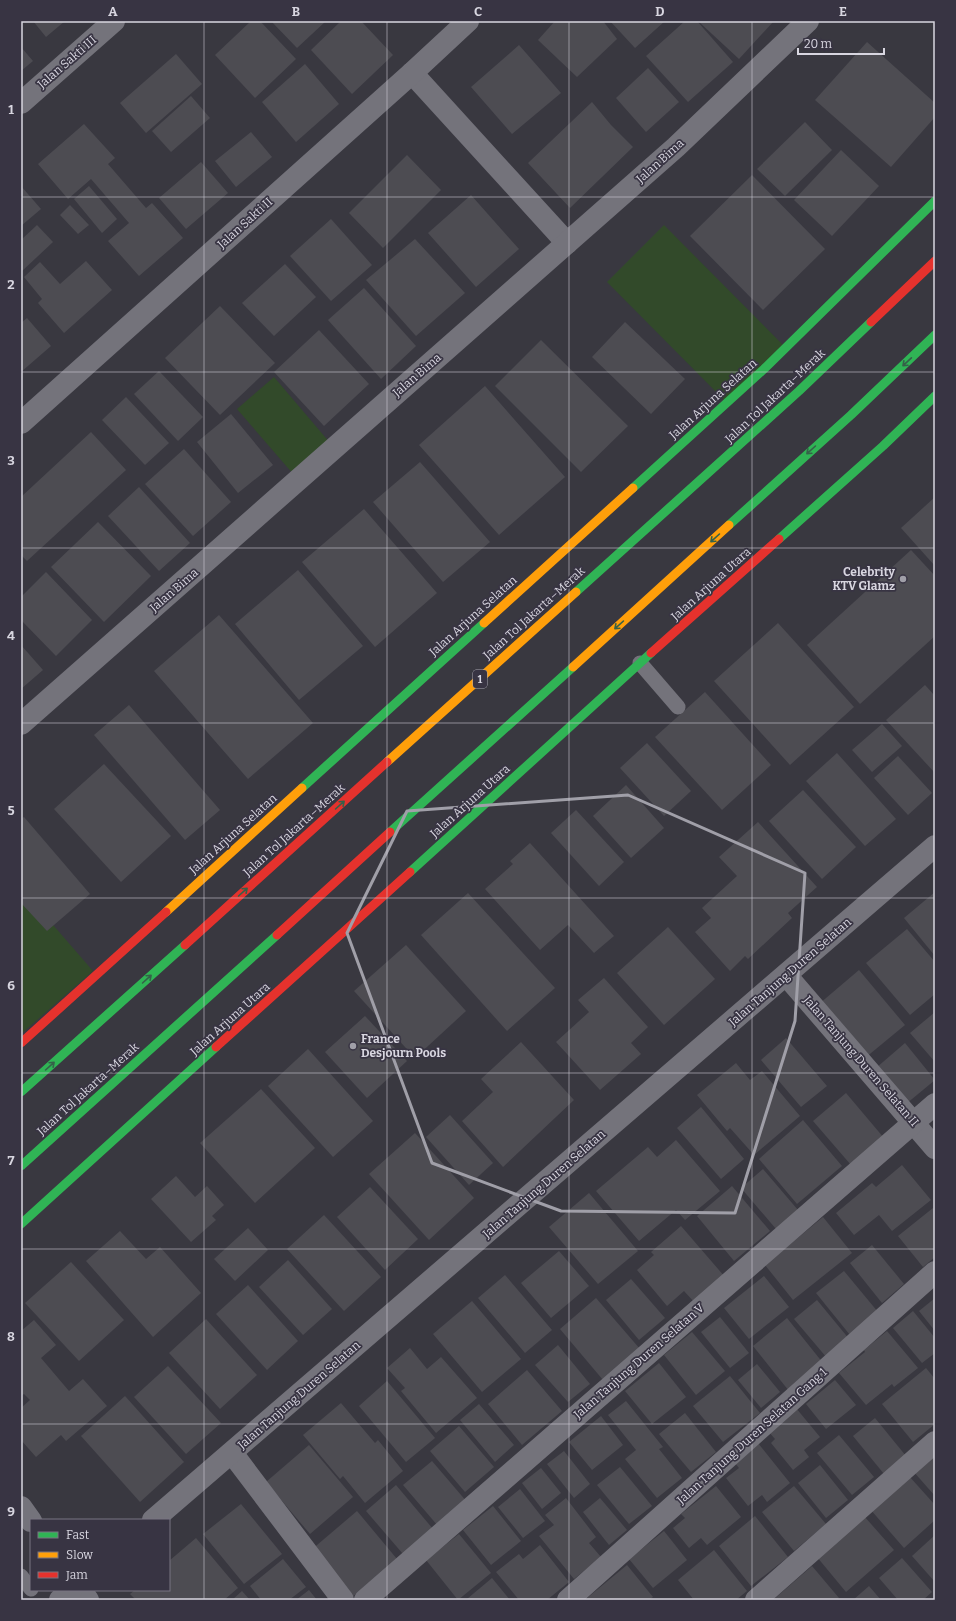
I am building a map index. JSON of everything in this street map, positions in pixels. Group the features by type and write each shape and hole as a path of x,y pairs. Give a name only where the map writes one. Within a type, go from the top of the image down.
{"main road":[{"name":"Jalan Arjuna Selatan","path":"21,1042 764,369 935,201"},
{"name":"Jalan Tol Jakarta–Merak","path":"21,1092 799,391 935,261"},
{"name":"Jalan Tol Jakarta–Merak","path":"21,1166 845,420 935,335"},
{"name":"Jalan Arjuna Utara","path":"21,1224 640,663 883,446 935,396"}],"street":[{"name":"Jalan Sakti III","path":"21,103 114,21"},
{"name":"Jalan Sakti II","path":"21,423 412,73 468,21"},
{"name":"Jalan Bima","path":"21,724 676,147 808,21"},
{"path":"412,73 567,243"},
{"name":"Jalan Tanjung Duren Selatan","path":"154,1519 935,846"},
{"name":"Jalan Tanjung Duren Selatan II","path":"786,975 935,1148"},
{"name":"Jalan Tanjung Duren Selatan V","path":"365,1600 935,1104"},
{"name":"Jalan Tanjung Duren Selatan Gang 1","path":"568,1600 935,1272"},
{"path":"756,1600 935,1442"},
{"path":"232,1453 343,1600"},
{"path":"21,1507 30,1520"},
{"path":"60,1600 70,1591"},
{"path":"82,1591 88,1600"}],"lane":[{"path":"640,663 678,707"},
{"path":"21,1576 30,1589"},
{"path":"32,1591 40,1600"}],"highlighted area":[{"path":"628,795 805,873 795,1021 735,1213 561,1211 432,1163 347,933 407,811"}],"green space":[{"path":"664,225 784,346 727,403 607,282"},
{"path":"274,377 331,444 294,475 237,409"},
{"path":"21,888 93,971 21,1034"}],"building":[{"path":"33,21 65,21 46,37"},
{"path":"251,21 260,21 296,59 255,98 215,55"},
{"path":"271,21 326,21 297,48"},
{"path":"341,21 361,21 393,55 352,94 311,50"},
{"path":"555,21 603,21 617,39 577,77 538,40"},
{"path":"610,21 665,21 635,48"},
{"path":"685,21 697,21 733,62 688,102 646,56"},
{"path":"698,21 772,21 773,22 739,59"},
{"path":"867,42 935,103 935,117 891,167 815,100"},
{"path":"519,45 561,93 512,134 471,87"},
{"path":"21,47 33,61 21,71"},
{"path":"176,54 202,84 146,133 120,103"},
{"path":"305,64 339,104 296,142 262,102"},
{"path":"648,68 679,102 646,132 616,98"},
{"path":"191,96 210,118 171,152 152,131"},
{"path":"592,102 611,125 633,147 570,208 528,163"},
{"path":"805,122 832,150 785,196 757,169"},
{"path":"84,124 115,158 108,164 146,208 152,203 183,238 139,276 108,241 129,223 91,179 68,199 38,164"},
{"path":"251,132 272,157 236,187 215,161"},
{"path":"841,150 879,186 832,236 794,200"},
{"path":"407,155 441,190 383,248 349,213"},
{"path":"201,162 228,193 186,229 159,198"},
{"path":"752,175 825,249 763,310 690,236"},
{"path":"21,186 41,209 21,226"},
{"path":"89,186 117,219 102,233 74,199"},
{"path":"471,195 519,249 476,287 428,233"},
{"path":"70,205 89,225 78,234 60,215"},
{"path":"331,219 372,265 331,301 290,256"},
{"path":"37,225 53,242 21,272 21,240"},
{"path":"415,239 465,293 416,336 366,280"},
{"path":"86,261 112,290 64,333 38,303 42,299 24,277 40,262 60,284"},
{"path":"285,264 316,297 274,336 242,303"},
{"path":"364,288 416,346 381,379 328,320"},
{"path":"220,306 275,363 220,415 165,358"},
{"path":"27,318 51,346 21,372 21,323"},
{"path":"625,322 685,379 651,414 592,357"},
{"path":"319,330 369,384 324,426 274,372"},
{"path":"541,340 628,426 581,472 495,386"},
{"path":"159,371 203,417 178,441 134,394"},
{"path":"485,386 565,477 499,535 419,445"},
{"path":"126,397 169,443 145,465 102,420"},
{"path":"231,414 273,465 238,493 197,442"},
{"path":"91,432 126,470 27,561 21,555 21,497"},
{"path":"184,449 231,502 193,536 145,484"},
{"path":"420,462 490,542 443,582 373,502"},
{"path":"139,487 190,543 159,571 108,516"},
{"path":"935,497 935,566 901,528"},
{"path":"364,509 437,593 375,647 302,562"},
{"path":"98,522 151,576 104,622 51,567"},
{"path":"911,550 935,576 935,636 860,704 807,645"},
{"path":"298,570 363,646 299,700 235,624"},
{"path":"46,572 92,620 56,656 21,620 21,597"},
{"path":"219,615 313,723 248,779 154,671"},
{"path":"778,623 854,707 790,765 714,681"},
{"path":"21,645 43,670 21,689"},
{"path":"925,685 935,696 935,773 886,720"},
{"path":"705,692 771,765 722,810 655,737"},
{"path":"129,705 220,810 185,840 94,735"},
{"path":"882,724 902,746 872,772 852,750"},
{"path":"647,743 691,791 664,816 620,768"},
{"path":"837,753 896,819 865,846 806,781"},
{"path":"898,756 932,793 908,815 874,778"},
{"path":"104,764 171,836 121,882 54,809"},
{"path":"626,785 664,828 631,858 593,816"},
{"path":"803,790 856,847 822,879 769,821"},
{"path":"576,810 624,862 599,886 551,833"},
{"path":"24,817 90,894 47,931 21,903 21,819"},
{"path":"758,822 817,887 788,913 792,918 748,959 745,956 730,971 695,932 711,918 702,908 737,876 719,857"},
{"path":"530,843 614,936 594,953 568,925 540,950 485,889 513,864 510,861"},
{"path":"935,892 935,956 904,918"},
{"path":"468,893 555,988 507,1031 421,935"},
{"path":"668,927 715,979 664,1025 617,973"},
{"path":"907,929 935,962 935,994 910,1015 866,963"},
{"path":"406,945 466,1011 415,1058 354,991"},
{"path":"859,970 905,1025 865,1058 819,1004"},
{"path":"604,978 648,1027 631,1043 641,1054 600,1090 556,1042 589,1012 578,1000"},
{"path":"935,1012 935,1062 910,1033"},
{"path":"365,1016 407,1061 367,1098 325,1052"},
{"path":"786,1038 827,1086 801,1107 761,1060"},
{"path":"521,1042 574,1100 503,1167 462,1121 493,1092 481,1079"},
{"path":"905,1043 935,1080 906,1104 876,1068"},
{"path":"308,1049 373,1121 333,1157 268,1086"},
{"path":"736,1063 750,1080 762,1071 800,1116 754,1155 730,1128 727,1131 697,1095"},
{"path":"261,1089 315,1148 255,1203 200,1143"},
{"path":"846,1093 884,1138 851,1165 813,1121"},
{"path":"701,1107 744,1159 721,1179 677,1128"},
{"path":"450,1115 493,1163 469,1185 426,1137"},
{"path":"803,1120 842,1166 797,1204 759,1159"},
{"path":"415,1133 474,1198 429,1240 369,1174"},
{"path":"676,1140 720,1191 685,1220 676,1210 639,1241 596,1191 648,1147 657,1157"},
{"path":"902,1165 931,1200 892,1231 879,1215 854,1235 836,1213 872,1183 876,1187"},
{"path":"763,1169 798,1210 776,1229 741,1188"},
{"path":"176,1176 195,1197 207,1186 224,1205 212,1216 216,1220 191,1242 151,1199"},
{"path":"732,1186 770,1231 734,1261 697,1216"},
{"path":"370,1187 418,1239 385,1270 337,1217"},
{"path":"589,1193 638,1251 598,1284 549,1227"},
{"path":"933,1208 935,1210 935,1257 923,1267 898,1236"},
{"path":"324,1215 381,1277 344,1311 287,1249"},
{"path":"823,1217 852,1253 793,1300 765,1265"},
{"path":"681,1226 725,1277 695,1303 684,1291 667,1306 637,1270 654,1255 651,1252"},
{"path":"248,1228 268,1250 235,1281 214,1259"},
{"path":"120,1231 146,1259 160,1247 201,1293 153,1337 86,1261"},
{"path":"872,1245 904,1284 882,1303 850,1263"},
{"path":"559,1251 589,1286 551,1318 521,1283"},
{"path":"288,1260 332,1309 303,1335 259,1287"},
{"path":"71,1262 124,1320 79,1361 25,1303"},
{"path":"844,1271 878,1312 850,1335 816,1293"},
{"path":"505,1275 552,1330 525,1353 478,1298"},
{"path":"764,1276 789,1307 749,1339 724,1308"},
{"path":"631,1279 665,1318 639,1340 606,1300"},
{"path":"248,1285 298,1341 267,1370 216,1314"},
{"path":"596,1298 640,1349 603,1380 560,1329"},
{"path":"935,1298 935,1331 919,1311"},
{"path":"817,1300 850,1340 827,1358 794,1319"},
{"path":"472,1301 521,1359 482,1392 433,1334"},
{"path":"913,1311 935,1338 935,1353 922,1363 893,1328"},
{"path":"720,1317 749,1353 730,1368 701,1332"},
{"path":"787,1318 823,1363 789,1391 753,1346"},
{"path":"206,1319 257,1375 220,1409 169,1353"},
{"path":"34,1320 56,1345 41,1358 69,1391 83,1379 107,1406 66,1441 61,1435 36,1457 21,1440 21,1408 30,1400 24,1394 21,1396 21,1331"},
{"path":"887,1331 918,1368 894,1387 892,1384 866,1405 839,1373 865,1352 864,1350"},
{"path":"692,1332 725,1371 696,1395 664,1355"},
{"path":"558,1345 590,1384 568,1402 535,1365"},
{"path":"410,1348 427,1369 441,1357 477,1398 436,1433 401,1391 405,1388 387,1368"},
{"path":"659,1363 686,1397 652,1424 625,1391"},
{"path":"757,1364 780,1392 761,1408 738,1380"},
{"path":"168,1366 221,1423 186,1454 134,1397"},
{"path":"926,1368 935,1379 935,1424 913,1442 882,1404"},
{"path":"527,1370 562,1411 522,1445 488,1404"},
{"path":"730,1376 760,1413 723,1442 693,1406"},
{"path":"835,1380 856,1405 826,1429 806,1404"},
{"path":"387,1381 435,1438 406,1462 359,1406"},
{"path":"125,1396 184,1462 140,1502 81,1436"},
{"path":"626,1401 663,1447 659,1449 682,1478 657,1498 625,1459 636,1450 608,1415"},
{"path":"341,1403 375,1443 378,1440 403,1471 365,1503 343,1476 340,1479 303,1435"},
{"path":"479,1404 514,1445 495,1462 460,1420"},
{"path":"796,1408 820,1437 804,1450 809,1457 793,1470 771,1443 775,1439 768,1431"},
{"path":"685,1413 716,1452 691,1472 659,1434"},
{"path":"601,1416 623,1445 592,1470 569,1442"},
{"path":"875,1418 906,1456 884,1474 853,1436"},
{"path":"459,1426 494,1467 465,1492 430,1451"},
{"path":"839,1435 874,1477 852,1495 817,1453"},
{"path":"758,1443 790,1483 767,1502 762,1495 748,1506 726,1478 739,1468 734,1462"},
{"path":"309,1445 353,1497 310,1534 266,1482"},
{"path":"564,1451 590,1484 574,1498 547,1464"},
{"path":"935,1452 935,1496 913,1471"},
{"path":"432,1461 467,1502 438,1526 403,1485"},
{"path":"820,1465 848,1500 826,1518 798,1483"},
{"path":"620,1467 652,1506 629,1524 597,1485"},
{"path":"541,1468 561,1493 542,1509 522,1483"},
{"path":"909,1476 935,1505 935,1520 904,1548 870,1509"},
{"path":"396,1485 433,1529 403,1554 366,1511"},
{"path":"716,1486 741,1517 707,1545 701,1538 689,1548 673,1528 685,1518 681,1514"},
{"path":"794,1486 826,1524 794,1551 762,1512"},
{"path":"520,1489 545,1521 523,1538 498,1507"},
{"path":"566,1498 596,1537 589,1543 601,1557 574,1579 539,1536 554,1525 545,1515"},
{"path":"600,1498 627,1530 609,1545 583,1512"},
{"path":"241,1504 282,1554 244,1584 203,1534"},
{"path":"493,1506 521,1541 491,1565 463,1530"},
{"path":"357,1511 397,1559 350,1599 310,1551"},
{"path":"755,1516 788,1557 751,1586 719,1546"},
{"path":"864,1516 894,1550 846,1592 817,1557"},
{"path":"664,1531 687,1560 653,1588 629,1559"},
{"path":"459,1534 491,1573 458,1600 426,1560"},
{"path":"935,1535 935,1582 912,1556"},
{"path":"196,1538 238,1588 224,1600 136,1600 130,1594 134,1591 170,1591 170,1560"},
{"path":"540,1545 569,1582 547,1600 519,1600 496,1572 519,1554 523,1559"},
{"path":"714,1550 747,1591 736,1600 694,1600 678,1580"},
{"path":"902,1558 932,1592 923,1600 898,1600 879,1578"},
{"path":"283,1559 306,1587 289,1600 261,1600 250,1586"},
{"path":"627,1565 653,1597 649,1600 589,1600 587,1598"},
{"path":"812,1566 839,1598 837,1600 773,1600"},
{"path":"492,1578 510,1600 467,1600 467,1599"},
{"path":"869,1586 881,1600 853,1600"},
{"path":"309,1590 317,1600 296,1600"},
{"path":"242,1591 250,1600 232,1600"}],"traffic: fast":[{"path":"633,488 764,369 935,201"},
{"path":"576,592 799,391 871,322"},
{"path":"729,525 851,415 935,335"},
{"path":"779,539 883,446 935,396"},
{"path":"302,788 484,623"},
{"path":"410,872 651,653"},
{"path":"390,832 573,667"},
{"path":"21,1166 277,935"},
{"path":"21,1092 185,945"},
{"path":"21,1224 216,1047"}],"traffic: slow":[{"path":"484,623 633,488"},
{"path":"573,667 729,525"},
{"path":"387,762 576,592"},
{"path":"166,912 302,788"}],"traffic: jam":[{"path":"871,322 935,261"},
{"path":"651,653 779,539"},
{"path":"185,945 387,762"},
{"path":"277,935 390,832"},
{"path":"216,1047 410,872"},
{"path":"21,1043 166,912"}],"place":[{"name":"Celebrity KTV Glamz","path":"903,579"},
{"name":"France Desjourn Pools","path":"353,1046"}]}
